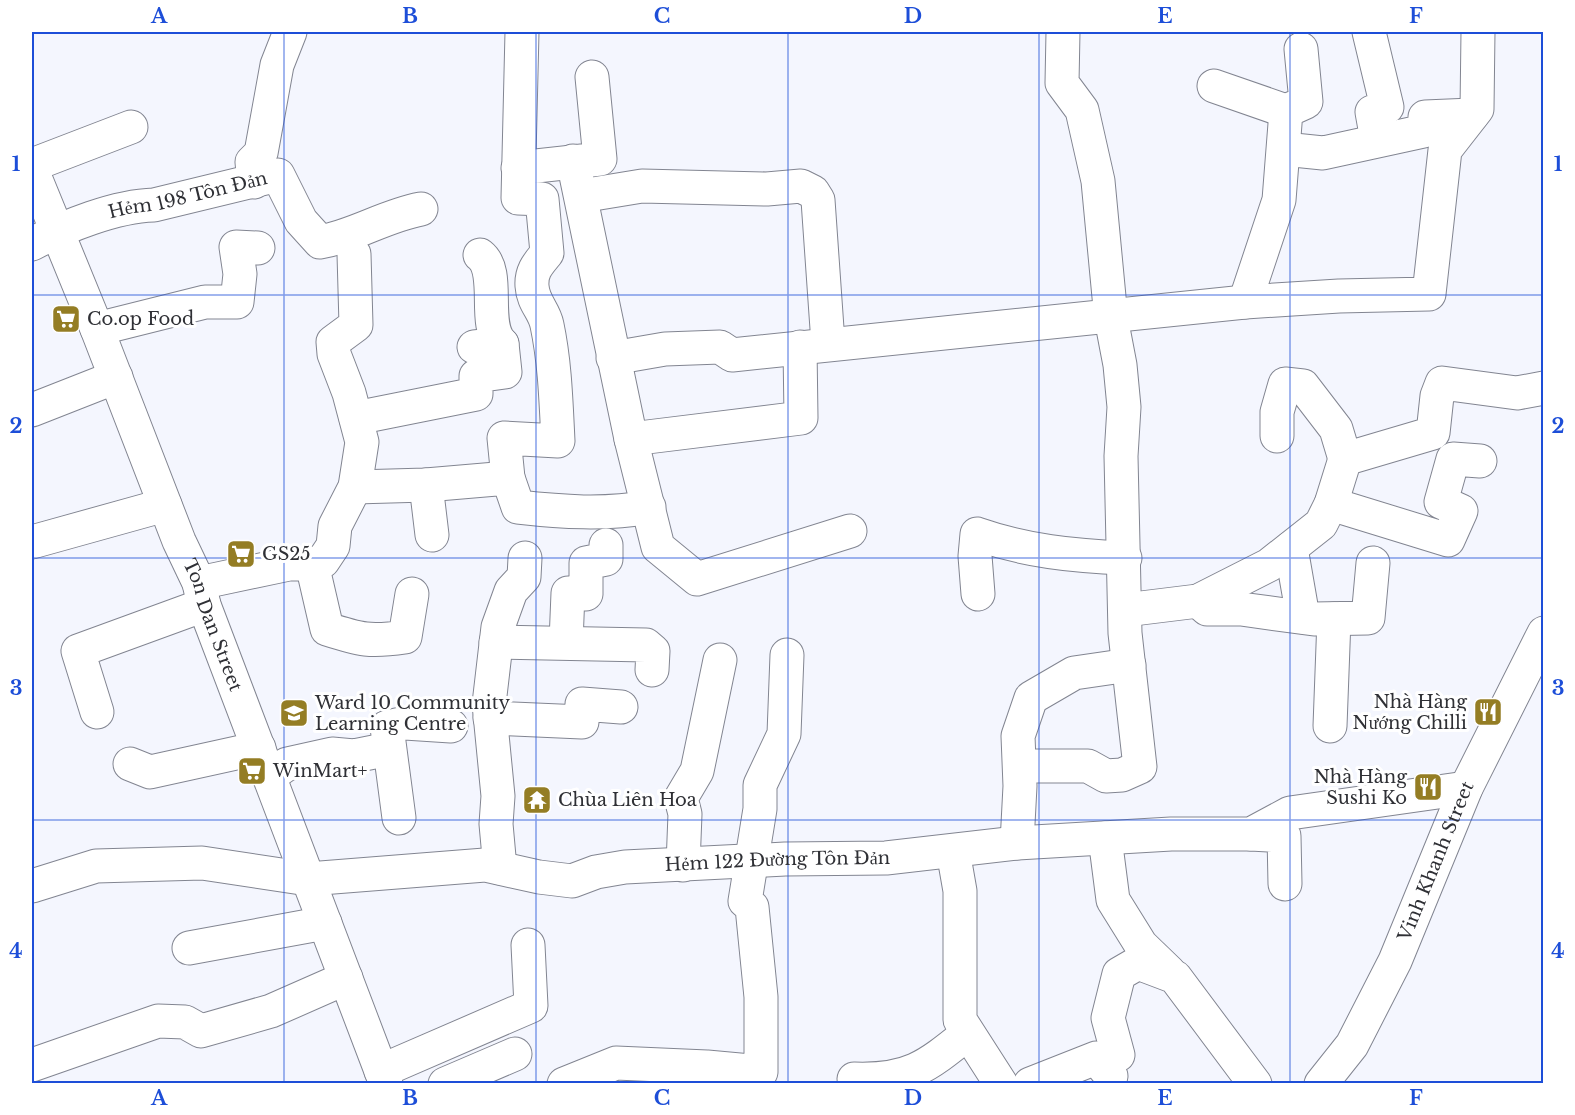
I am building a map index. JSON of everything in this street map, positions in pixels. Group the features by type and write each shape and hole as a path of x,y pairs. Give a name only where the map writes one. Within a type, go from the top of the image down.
{"street":[{"path":"254,182 252,162 261,153 277,65 290,32"},
{"path":"518,183 526,32"},
{"path":"1020,766 1088,766 1106,776 1122,775 1140,767 1125,610 1121,456 1124,407 1120,364 1111,318 1098,181 1082,110 1062,83 1063,32"},
{"path":"1369,32 1387,107 1372,112 1377,140"},
{"path":"613,358 665,349 720,347 732,355 814,345 1111,318 1245,302 1339,296 1429,294 1445,150 1477,109 1478,32"},
{"path":"1214,86 1286,111 1306,102 1301,49"},
{"path":"518,183 573,161 600,159 592,77"},
{"path":"1245,302 1279,200 1286,111"},
{"path":"1284,150 1323,153 1424,131 1425,117 1472,115"},
{"path":"32,165 131,128"},
{"path":"573,161 613,358 658,547 697,579 850,531"},
{"name":"Ton Dan Street","path":"32,170 44,238 98,329 201,594 383,1077"},
{"name":"Hẻm 198 Tôn Đản","path":"44,238 136,205 154,205 278,175 301,221 320,242 341,238 398,213 421,209"},
{"path":"518,183 542,199 547,253 534,267 532,285 535,305 546,322 555,376 558,441 504,438 508,478 518,507 558,512 619,512 649,507"},
{"path":"581,196 642,186 767,189 801,186 813,192 818,200 814,345 801,418 631,439"},
{"path":"98,329 205,302 237,302 240,274 236,247 258,248"},
{"path":"98,712 78,651 201,594 289,564 312,564 323,561 333,546 335,526 355,487 362,442 334,354 333,342 356,325 354,254"},
{"path":"356,418 476,394 476,376 505,372 488,346 495,332 488,264 480,255"},
{"path":"32,411 116,376"},
{"path":"1345,459 1433,433 1437,396 1442,383 1517,393 1544,388"},
{"path":"1125,610 1198,601 1269,565 1321,524 1331,504 1345,459 1336,429 1303,386 1285,384 1277,412 1277,436"},
{"path":"1331,504 1448,540 1461,511 1441,502 1453,459 1480,461"},
{"path":"355,487 426,485 508,478"},
{"path":"426,485 432,535"},
{"path":"32,542 165,505"},
{"path":"978,594 975,556 977,534 1013,546 1072,556 1125,558"},
{"path":"511,591 586,594 586,563 606,559 606,545"},
{"path":"1291,548 1318,618 1330,726"},
{"path":"500,868 496,824 498,796 490,718 496,642 498,627 511,591 524,577 525,558"},
{"path":"1198,601 1207,609 1240,609 1318,618 1368,618 1373,563"},
{"path":"312,564 327,629 352,637 375,642 405,637 412,594"},
{"path":"566,642 568,593"},
{"name":"Vinh Khanh Street","path":"1321,1083 1352,1045 1395,961 1466,788 1534,675 1544,633"},
{"path":"496,642 646,645 653,651 651,670"},
{"path":"564,1083 616,1063 761,1072 762,1024 757,936 752,907 745,900 760,809 760,785 784,734 787,655"},
{"path":"682,865 685,814 681,798 696,771 720,660"},
{"path":"1017,843 1020,766 1018,736 1031,698 1074,673 1129,665"},
{"path":"490,718 582,722 582,704 621,706"},
{"path":"399,818 387,727 405,723 451,726"},
{"path":"130,764 150,772 265,762 287,764 332,753 354,756 389,748"},
{"name":"Hẻm 122 Đường Tôn Đản","path":"1251,834 1290,813 1466,788"},
{"name":"Hẻm 122 Đường Tôn Đản","path":"32,886 96,866 202,863 308,879 474,866 500,868 539,877 572,881 625,867 886,858 1017,843 1171,834 1284,836 1285,884"},
{"path":"1105,838 1113,900 1141,945 1175,977 1255,1083"},
{"path":"953,851 960,891 960,1020 1001,1083"},
{"path":"189,948 325,923"},
{"path":"383,1077 531,1006 528,945"},
{"path":"1030,1083 1096,1058 1114,1066 1108,1018 1119,974 1138,963 1175,977"},
{"path":"43,1070 158,1021 185,1022 201,1031 271,1011 346,978"},
{"path":"854,1079 886,1080 929,1065 967,1034"},
{"path":"446,1083 515,1054"}],"place":[{"name":"Co.op Food","path":"66,319"},
{"name":"GS25","path":"241,554"},
{"name":"Nhà Hàng Nướng Chilli","path":"1488,712"},
{"name":"Ward 10 Community Learning Centre","path":"294,713"},
{"name":"WinMart+","path":"252,771"},
{"name":"Nhà Hàng Sushi Ko","path":"1428,787"},
{"name":"Chùa Liên Hoa","path":"537,800"}]}
